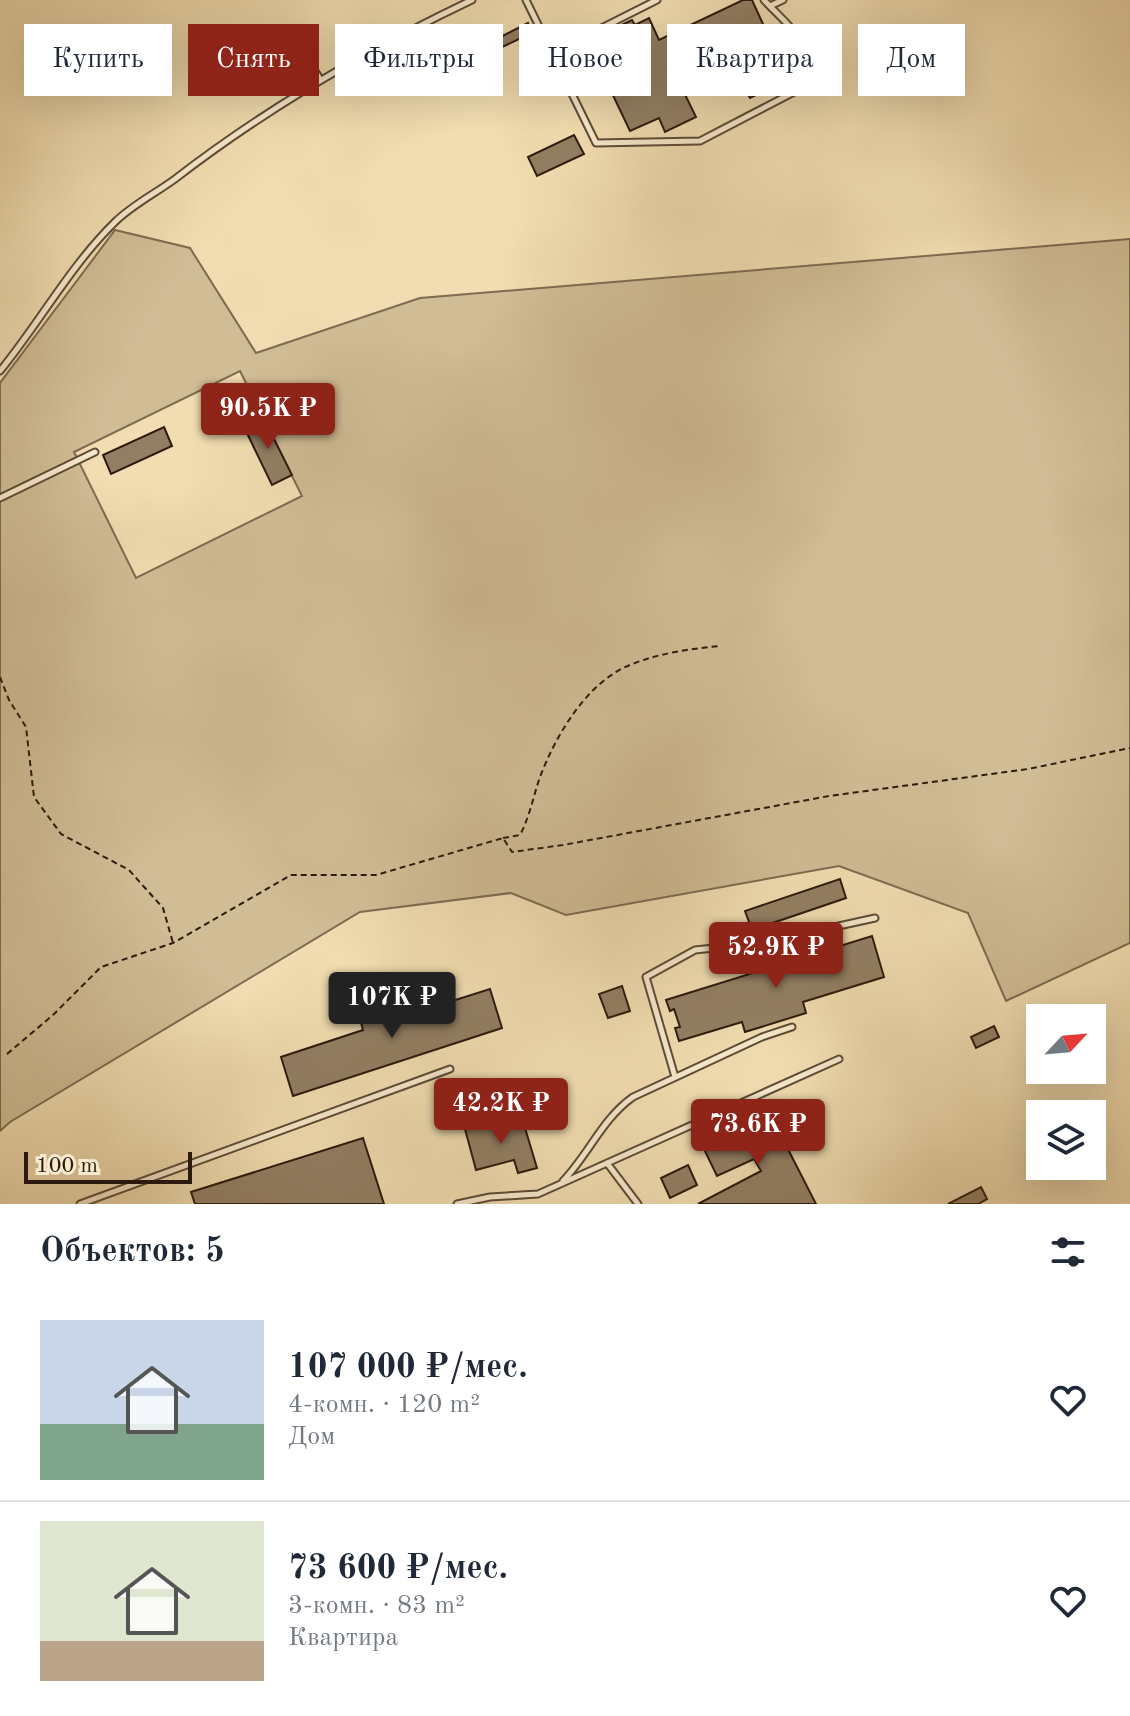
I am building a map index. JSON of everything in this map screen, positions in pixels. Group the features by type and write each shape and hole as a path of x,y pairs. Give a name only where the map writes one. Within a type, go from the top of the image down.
{"lane":[{"path":"526,0 538,24"},
{"path":"609,24 657,0"},
{"path":"573,96 596,143 700,141 798,90 808,76 809,58 803,43 764,0"},
{"path":"770,6 783,0"},
{"path":"0,371 26,339 73,268 117,219 234,134 320,79 470,1"},
{"path":"0,498 95,452"},
{"path":"675,1077 646,977 695,950 761,943 875,918"},
{"path":"559,1184 581,1162 601,1128 621,1105 762,1037 792,1027"},
{"path":"457,1204 490,1197 538,1194 839,1059"},
{"path":"80,1204 450,1069"},
{"path":"607,1163 638,1204"}],"path":[{"path":"7,1054 53,1015 101,967 173,943 291,875 376,875 520,835 531,815 540,779 555,744 586,695 627,666 676,651 720,646"},
{"path":"0,677 9,700 26,727 34,797 61,834 129,870 163,908 173,943"},
{"path":"503,838 512,852 563,845 829,796 1028,769 1130,748"}],"shaded area":[{"path":"115,230 190,248 256,353 420,298 1130,239 1130,943 1006,1001 968,913 839,866 566,915 511,893 360,912 10,1122 0,1131 0,383","holes":["240,371 302,496 136,578 74,452"]}],"building":[{"path":"743,0 752,0 763,24 693,24"},
{"path":"649,18 659,40 667,36 667,96 686,96 696,117 665,132 659,118 630,131 613,96 651,96 651,24 637,24"},
{"path":"519,28 519,39 503,47 503,36"},
{"path":"574,135 584,154 537,176 528,157"},
{"path":"263,417 292,475 272,485 244,427"},
{"path":"164,427 172,446 111,474 103,455"},
{"path":"840,879 846,898 752,930 745,911"},
{"path":"872,936 884,977 803,1002 806,1013 745,1032 742,1022 679,1041 675,1028 680,1027 674,1009 670,1011 666,1000"},
{"path":"622,986 630,1011 608,1018 599,994"},
{"path":"490,989 502,1028 293,1096 281,1057 363,1030 360,1019 424,999 427,1009"},
{"path":"994,1026 999,1037 976,1048 971,1037"},
{"path":"770,1114 816,1204 698,1204 761,1171 754,1159 717,1176 703,1147"},
{"path":"522,1118 537,1168 518,1173 514,1160 476,1170 465,1129 489,1123 490,1127"},
{"path":"363,1138 384,1204 195,1204 191,1192"},
{"path":"688,1165 697,1185 670,1198 661,1178"},
{"path":"981,1187 987,1199 978,1204 948,1204"}]}
